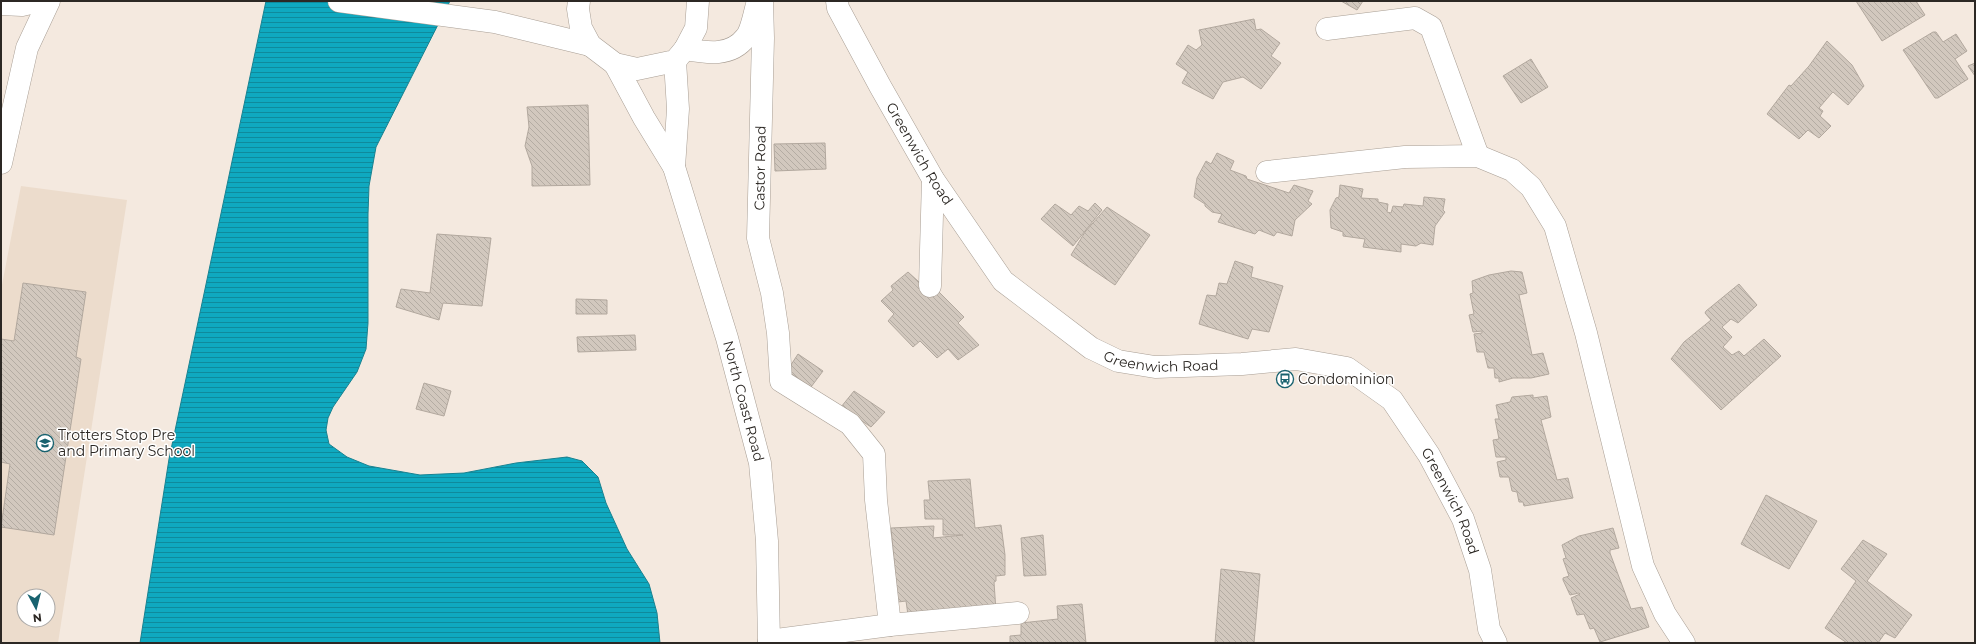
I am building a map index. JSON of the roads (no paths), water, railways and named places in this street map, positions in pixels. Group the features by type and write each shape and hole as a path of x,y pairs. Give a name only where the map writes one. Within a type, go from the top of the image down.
{"street":[{"path":"1,4 22,5 39,1"},
{"path":"1,163 27,48 49,1"},
{"path":"339,1 495,22 590,45 615,64 637,69 680,55 710,54 732,49 747,36 758,1"},
{"path":"579,1 578,9 581,28 590,45"},
{"path":"674,167 680,55 696,28 698,1"},
{"name":"Castor Road","path":"762,1 763,38 758,238 772,294 778,332 781,381 850,424 874,454 876,500 890,626"},
{"name":"Greenwich Road","path":"837,1 838,8 880,86 933,179 1003,281 1091,348 1118,361 1155,368 1242,364 1296,359 1347,368 1392,400 1429,455 1463,519 1480,570 1489,629 1496,643"},
{"path":"1327,29 1415,18 1431,27 1478,156"},
{"path":"615,64 644,118 674,167"},
{"path":"1267,172 1405,157 1478,156 1512,170 1531,187 1555,226 1586,333 1643,566 1665,614 1684,643"},
{"name":"North Coast Road","path":"674,167 727,338 760,463 767,541 769,642"},
{"path":"930,286 933,179"},
{"path":"769,642 890,626 1018,613"}],"water":[{"path":"266,1 450,1 376,147 369,186 368,323 366,349 357,372 333,407 328,418 326,430 329,444 347,457 369,466 420,475 464,473 516,463 567,457 582,461 598,477 606,503 627,549 649,584 657,613 660,643 140,643 169,459"}],"place":[{"name":"Condominion","path":"1285,379"},
{"name":"Trotters Stop Pre and Primary School","path":"45,443"}]}
